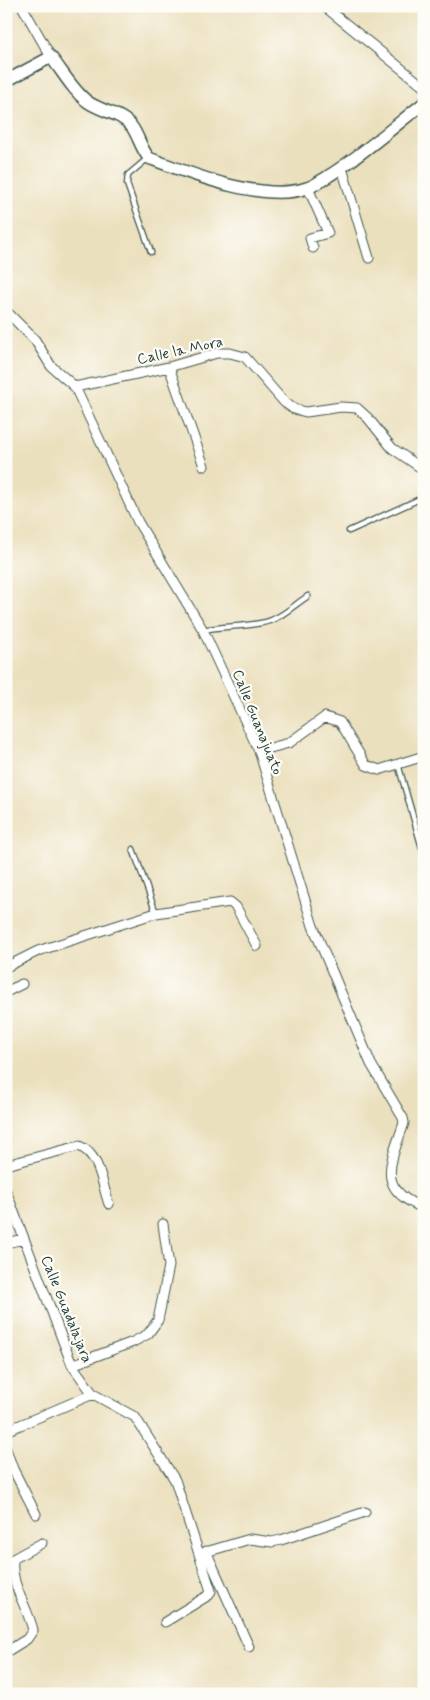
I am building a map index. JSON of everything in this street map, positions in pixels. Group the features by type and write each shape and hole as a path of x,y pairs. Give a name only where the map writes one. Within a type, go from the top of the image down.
{"street":[{"path":"22,6 51,57 85,100 98,110 118,115 132,127 142,150 149,158 236,186 263,192 284,193 308,188 342,168 424,103"},
{"path":"324,6 424,87"},
{"path":"6,82 51,57"},
{"path":"342,168 369,258"},
{"path":"308,188 328,233 310,238 313,248"},
{"path":"6,312 35,340 51,366 75,387"},
{"name":"Calle la Mora","path":"75,387 169,367 218,353 230,353 245,357 284,402 306,412 341,406 357,408 368,418 392,448 424,470"},
{"path":"169,367 204,466"},
{"name":"Calle Guanajuato","path":"75,387 138,522 203,630 259,751 313,926 371,1064 403,1118 404,1123 389,1170 394,1187 408,1202 424,1208"},
{"path":"259,751 289,743 326,716 340,722 366,765 379,770 424,756"},
{"path":"6,968 38,951 156,912 230,902 236,908 257,946"},
{"path":"6,992 22,984"},
{"path":"6,1165 79,1146 88,1150 94,1157 108,1204"},
{"name":"Calle Guadalajara","path":"6,1191 72,1365 93,1394 135,1417 175,1480 202,1552"},
{"path":"72,1365 133,1342 148,1334 158,1320 169,1266 163,1224"},
{"path":"6,1243 24,1239"},
{"path":"6,1431 93,1394"},
{"path":"6,1449 13,1468 36,1514"},
{"path":"202,1552 250,1539 272,1542 281,1540 365,1512"},
{"path":"6,1652 27,1639 33,1630 29,1613 16,1587 12,1571 13,1559 42,1542"},
{"path":"165,1622 209,1595 211,1591 202,1552"},
{"path":"202,1552 249,1647"}],"lane":[{"path":"149,158 128,175 127,184 152,252"},
{"path":"348,531 424,497"},
{"path":"203,630 223,626 262,623 276,618 308,596"},
{"path":"398,764 424,855"},
{"path":"133,849 156,912"}]}
